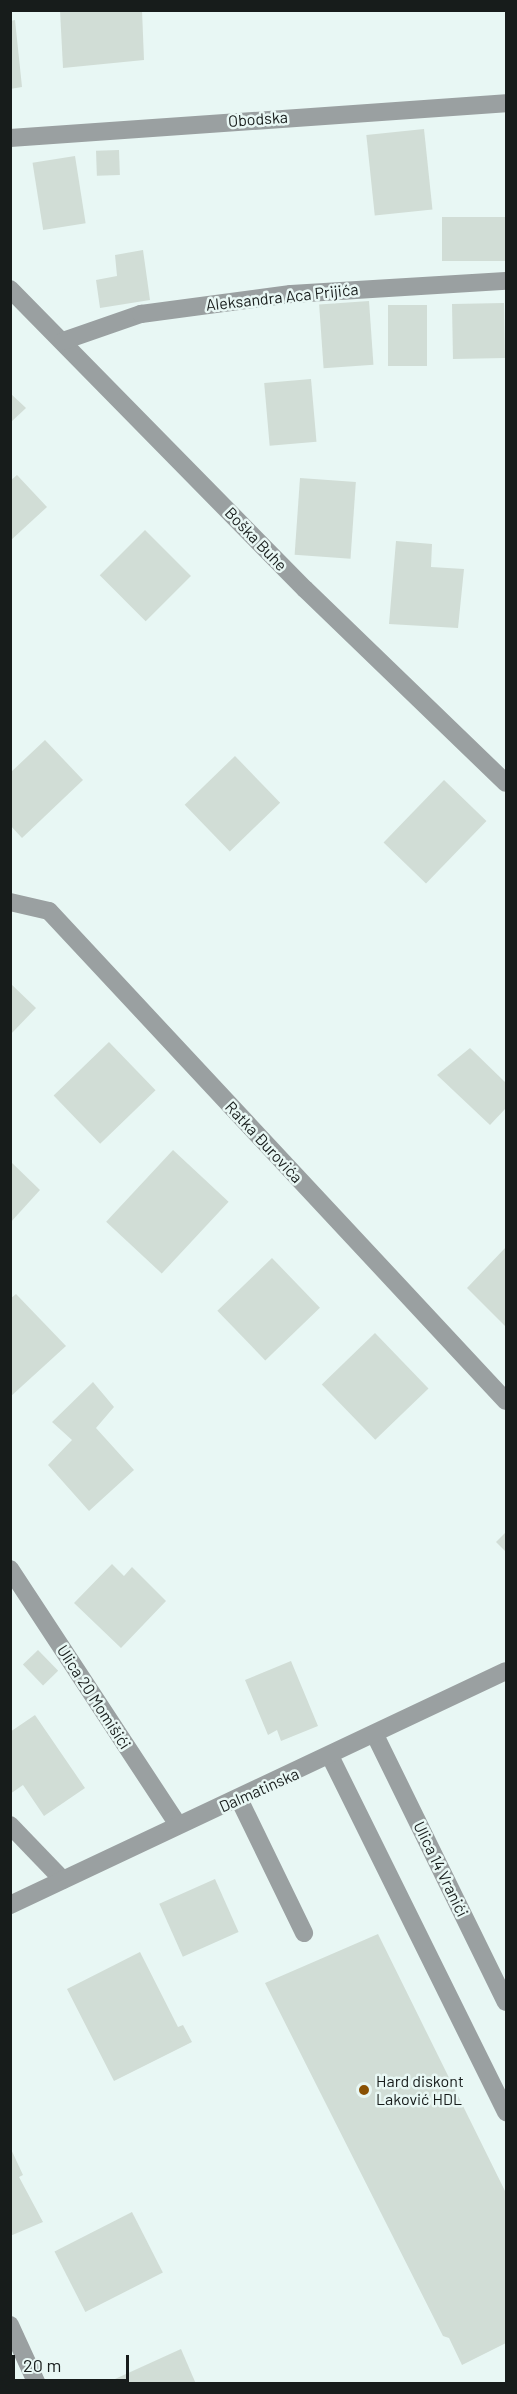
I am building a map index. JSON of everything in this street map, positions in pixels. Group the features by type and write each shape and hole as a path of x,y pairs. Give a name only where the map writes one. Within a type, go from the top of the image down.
{"street":[{"name":"Obodska","path":"10,138 507,103"},
{"name":"Aleksandra Aca Prijića","path":"63,341 98,326 164,311 291,294 507,281"},
{"name":"Boška Buhe","path":"10,289 304,589 507,783"},
{"name":"Ratka Đurovića","path":"10,902 49,911 507,1401"},
{"name":"Ulica 20 Momišići","path":"10,1569 178,1825"},
{"name":"Dalmatinska","path":"10,1905 178,1825 332,1758 507,1671"},
{"name":"Ulica 14 Vranići","path":"375,1736 507,2002"},
{"path":"332,1758 507,2112"},
{"path":"239,1799 304,1933"},
{"path":"10,1825 63,1880"},
{"path":"10,2325 37,2384"}],"building":[{"path":"60,10 142,10 144,60 63,68"},
{"path":"15,20 22,87 10,89 10,21"},
{"path":"424,129 432,210 375,216 366,135"},
{"path":"119,150 120,175 97,176 96,151"},
{"path":"75,156 86,223 43,230 33,163"},
{"path":"442,217 506,217 506,261 442,261"},
{"path":"143,250 150,300 100,308 96,280 117,276 115,255"},
{"path":"369,301 373,365 324,368 319,304"},
{"path":"504,303 505,358 453,359 452,304"},
{"path":"388,305 427,305 427,366 388,366"},
{"path":"311,379 316,442 270,446 264,383"},
{"path":"10,393 26,408 10,423"},
{"path":"17,475 47,507 10,541 10,481"},
{"path":"300,478 356,482 350,559 295,555"},
{"path":"145,530 191,576 146,621 100,575"},
{"path":"396,541 432,544 431,567 464,569 458,628 389,624"},
{"path":"45,740 83,780 22,838 10,825 10,773"},
{"path":"235,756 280,803 230,851 185,805"},
{"path":"444,780 486,821 426,884 384,843"},
{"path":"10,983 36,1008 10,1035"},
{"path":"109,1042 156,1090 100,1144 54,1095"},
{"path":"470,1048 506,1083 506,1108 490,1125 437,1075"},
{"path":"173,1150 229,1202 162,1274 106,1222"},
{"path":"10,1161 40,1190 10,1223"},
{"path":"506,1247 506,1327 467,1288"},
{"path":"272,1258 320,1308 265,1360 217,1311"},
{"path":"16,1294 66,1346 10,1397 10,1299"},
{"path":"375,1333 428,1388 375,1440 322,1384"},
{"path":"93,1382 114,1407 96,1428 134,1470 89,1511 48,1465 72,1440 52,1422"},
{"path":"506,1532 506,1552 496,1542"},
{"path":"112,1564 124,1576 132,1567 166,1601 121,1648 74,1603"},
{"path":"38,1650 58,1671 43,1685 23,1665"},
{"path":"291,1661 318,1726 281,1741 277,1730 268,1735 245,1680"},
{"path":"35,1715 85,1788 44,1816 23,1785 10,1794 10,1732"},
{"path":"215,1879 239,1932 183,1957 159,1904"},
{"path":"378,1934 506,2193 506,2343 462,2365 449,2338 443,2336 265,1983"},
{"path":"140,1952 178,2027 183,2025 192,2042 114,2081 67,1989"},
{"path":"10,2147 23,2175 19,2177 43,2222 10,2236"},
{"path":"132,2212 163,2273 85,2312 54,2251"},
{"path":"181,2349 196,2384 104,2384"}],"place":[{"name":"Hard diskont Laković HDL","path":"364,2090"}]}
